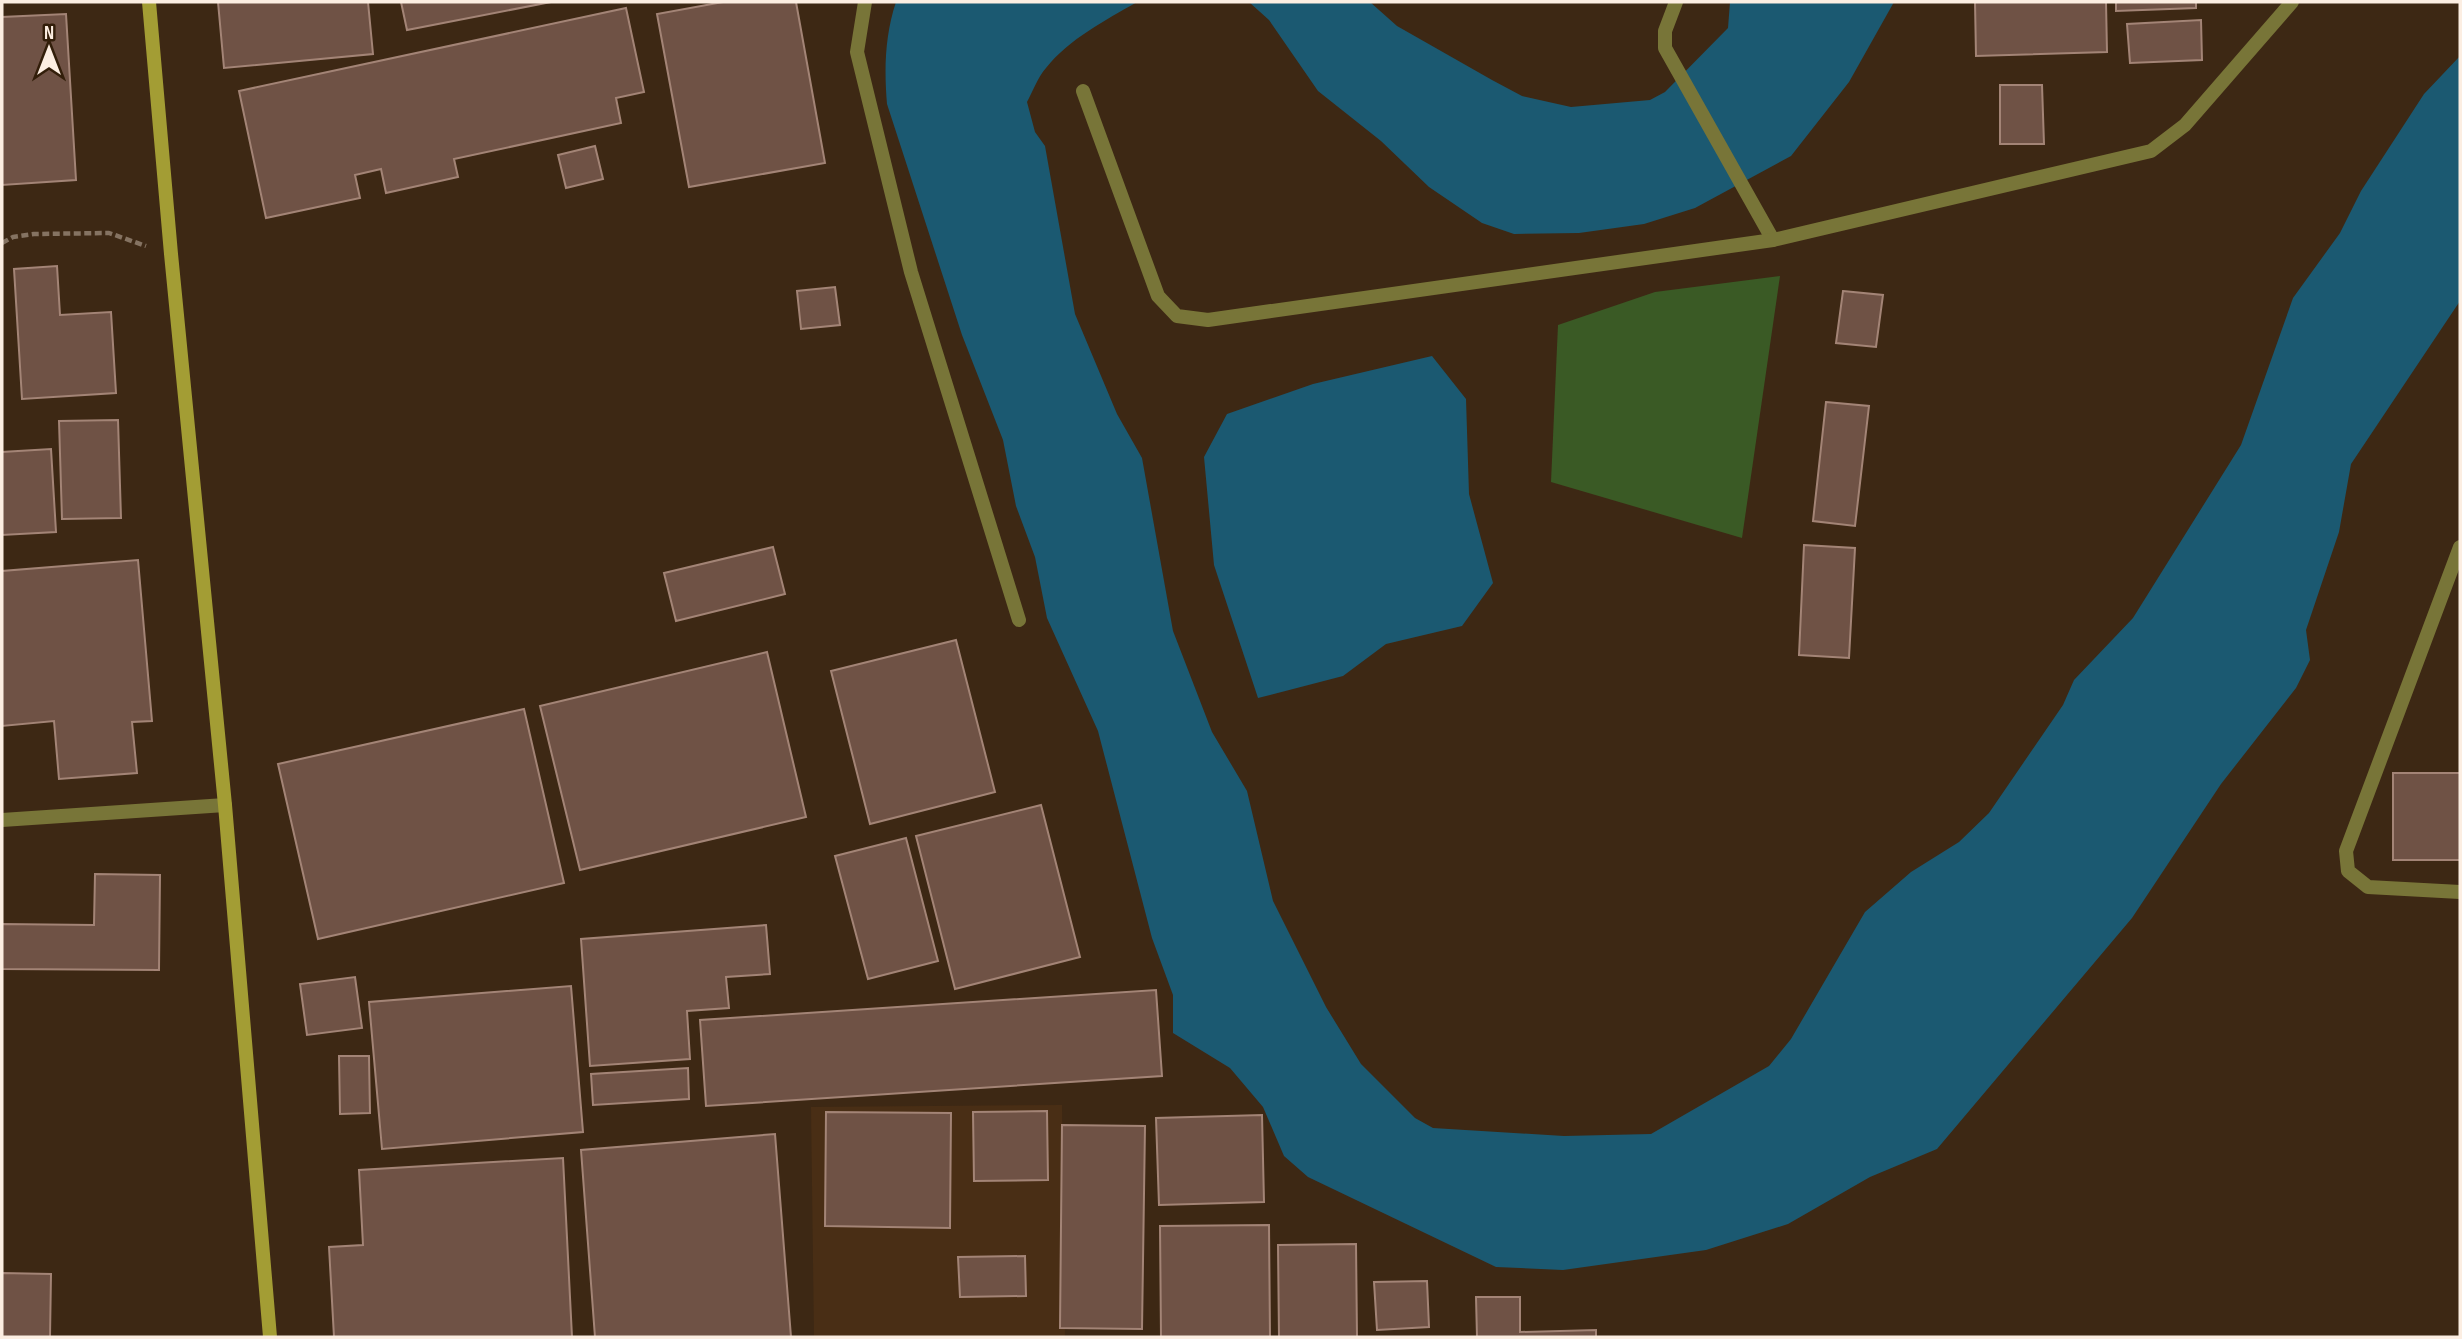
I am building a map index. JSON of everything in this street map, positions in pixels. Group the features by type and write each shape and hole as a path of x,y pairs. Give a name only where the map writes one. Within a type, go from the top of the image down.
{"street":[{"path":"149,2 170,254 226,805 270,1337"},
{"path":"865,2 857,52 911,271 1019,620"},
{"path":"1676,2 1665,31 1665,48 1773,240"},
{"path":"1083,91 1158,296 1177,316 1208,320 1773,240 2151,152 2185,125 2292,2"},
{"path":"2460,547 2346,851 2348,871 2368,887 2460,892"},
{"path":"2,820 226,805"}],"path":[{"path":"2,243 13,237 34,234 109,233 170,254"}],"shaded area":[{"path":"1062,1105 1065,1337 814,1337 811,1107"}],"green space":[{"path":"1780,276 1742,538 1551,482 1558,325 1655,292"}],"water":[{"path":"896,2 1137,2 1088,31 1055,58 1043,72 1027,102 1035,132 1045,146 1075,314 1117,414 1142,458 1173,631 1212,732 1247,791 1273,901 1326,1007 1361,1064 1415,1118 1433,1128 1564,1136 1651,1134 1769,1066 1791,1039 1865,912 1911,872 1959,842 1989,813 2063,705 2074,680 2133,618 2241,445 2293,298 2340,233 2361,191 2424,94 2460,56 2460,301 2351,464 2339,532 2306,630 2310,660 2296,688 2221,784 2132,918 1937,1149 1870,1177 1788,1224 1706,1250 1563,1270 1496,1267 1308,1177 1284,1156 1263,1107 1230,1068 1173,1033 1173,995 1152,938 1098,731 1047,618 1035,557 1016,506 1003,440 962,335 887,104 886,52"},
{"path":"1249,2 1370,2 1397,26 1522,96 1571,107 1650,100 1665,92 1728,28 1730,2 1894,2 1849,82 1791,156 1695,208 1644,224 1579,233 1514,234 1482,223 1429,187 1381,141 1318,91 1269,20"},
{"path":"1432,356 1466,399 1469,494 1493,583 1462,626 1386,644 1343,676 1258,698 1214,565 1204,457 1227,414 1313,384"}],"building":[{"path":"218,2 368,2 373,54 224,68"},
{"path":"401,2 551,2 407,30"},
{"path":"723,2 796,2 825,163 689,187 657,14"},
{"path":"1975,2 2106,2 2107,52 1976,56"},
{"path":"2116,2 2196,2 2196,8 2116,11"},
{"path":"626,8 644,92 616,98 621,123 454,159 458,177 386,193 381,169 355,175 360,198 266,218 239,91"},
{"path":"66,14 76,180 2,185 2,17"},
{"path":"2201,20 2202,60 2130,63 2127,24"},
{"path":"2000,85 2042,85 2044,144 2000,144"},
{"path":"595,146 603,179 566,188 558,155"},
{"path":"57,266 60,315 111,312 116,393 22,399 14,269"},
{"path":"835,287 840,325 801,329 797,291"},
{"path":"1843,291 1883,295 1876,347 1836,343"},
{"path":"1826,402 1869,406 1855,526 1813,521"},
{"path":"118,420 121,518 62,519 59,421"},
{"path":"51,449 56,532 2,535 2,452"},
{"path":"1804,545 1855,548 1849,658 1799,655"},
{"path":"773,547 785,594 676,621 664,573"},
{"path":"138,560 152,721 132,722 137,773 59,779 54,721 2,726 2,571"},
{"path":"956,640 995,792 870,824 831,671"},
{"path":"767,652 806,817 580,870 540,706"},
{"path":"524,709 564,883 318,939 278,764"},
{"path":"2393,773 2460,773 2460,860 2393,860"},
{"path":"1041,805 1080,957 955,989 916,836"},
{"path":"906,838 938,961 868,979 835,856"},
{"path":"95,874 160,875 159,970 2,969 2,924 94,925"},
{"path":"766,925 770,974 726,977 729,1008 687,1011 690,1059 590,1066 581,939"},
{"path":"355,977 362,1028 307,1035 300,984"},
{"path":"571,986 583,1132 382,1149 369,1002"},
{"path":"1156,990 1162,1076 706,1106 700,1020"},
{"path":"339,1056 369,1056 370,1113 340,1114"},
{"path":"688,1068 689,1099 593,1105 591,1074"},
{"path":"1047,1111 1048,1180 974,1181 973,1112"},
{"path":"826,1112 951,1113 950,1228 825,1226"},
{"path":"1262,1115 1264,1202 1159,1205 1156,1118"},
{"path":"1062,1125 1145,1126 1142,1329 1060,1328"},
{"path":"775,1134 791,1337 595,1337 581,1150"},
{"path":"563,1158 572,1337 334,1337 329,1247 363,1245 359,1170"},
{"path":"1269,1225 1270,1337 1161,1337 1160,1226"},
{"path":"1356,1244 1357,1337 1279,1337 1278,1245"},
{"path":"1025,1256 1026,1296 960,1297 958,1257"},
{"path":"2,1273 51,1274 50,1337 2,1337"},
{"path":"1427,1281 1429,1327 1377,1330 1374,1282"},
{"path":"1476,1297 1520,1297 1520,1332 1596,1330 1596,1337 1477,1337"}]}
